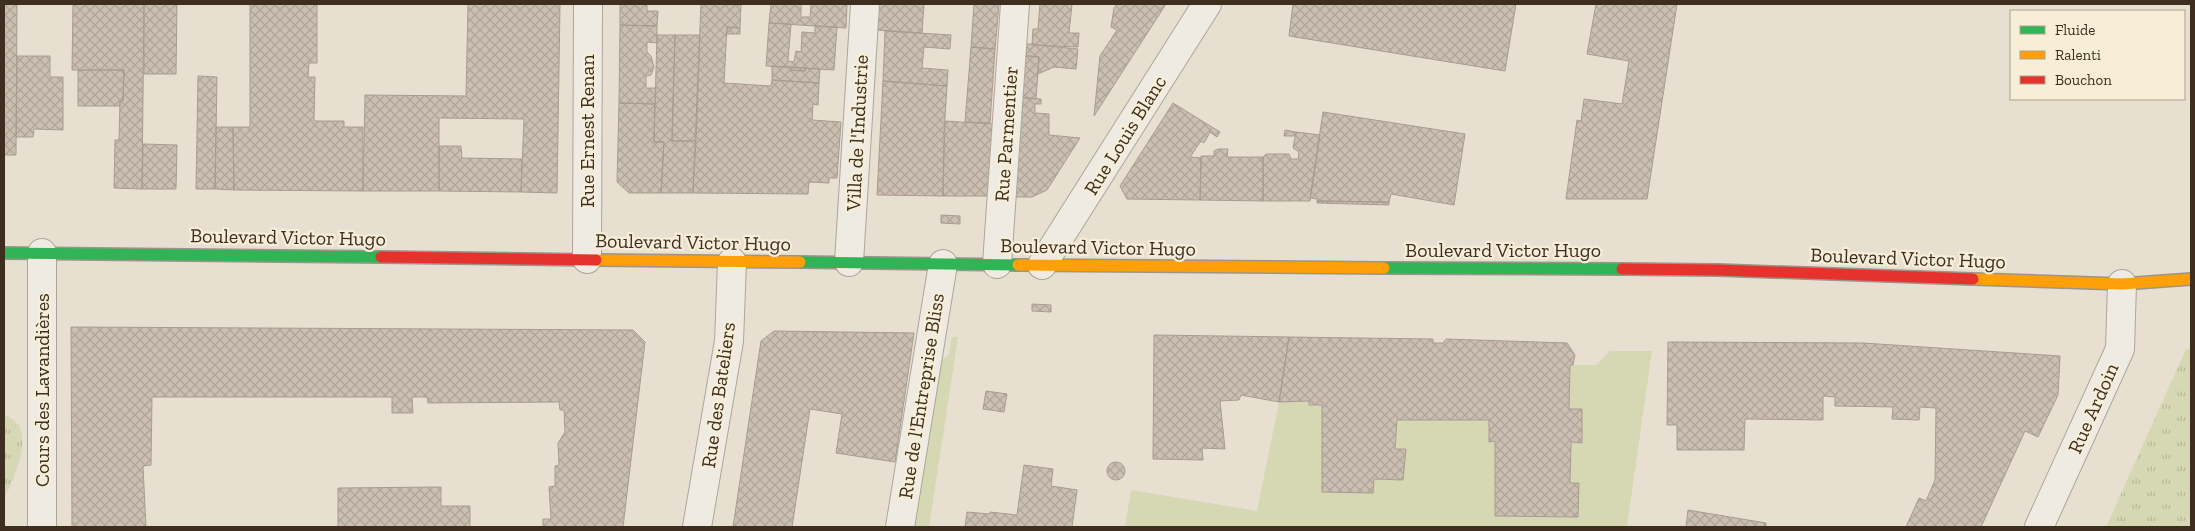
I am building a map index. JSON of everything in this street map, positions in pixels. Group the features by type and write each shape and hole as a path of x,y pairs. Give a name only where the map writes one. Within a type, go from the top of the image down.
{"main road":[{"name":"Boulevard Victor Hugo","path":"4,253 732,262 1718,270 2122,284 2191,279"}],"street":[{"name":"Rue Ernest Renan","path":"587,259 588,4"},
{"name":"Villa de l'Industrie","path":"849,262 865,4"},
{"name":"Rue Parmentier","path":"997,264 1014,4"},
{"name":"Rue Louis Blanc","path":"1042,265 1207,4"},
{"name":"Cours des Lavandières","path":"42,253 42,527"},
{"name":"Rue des Bateliers","path":"698,527 729,341 732,262"},
{"name":"Rue de l'Entreprise Bliss","path":"900,527 943,264"},
{"name":"Rue Ardoin","path":"2039,527 2120,349 2122,284"}],"green space":[{"path":"952,337 958,337 929,527 912,527 939,362 949,355"},
{"path":"2186,349 2191,349 2191,527 2106,527"},
{"path":"1610,351 1652,351 1627,527 1125,527 1131,490 1257,511 1279,402 1309,401 1309,405 1322,405 1322,491 1373,493 1374,479 1403,480 1405,450 1395,449 1397,420 1489,420 1489,441 1495,441 1495,516 1578,517 1579,484 1570,483 1571,442 1582,442 1582,409 1569,409 1570,365 1596,365"},
{"path":"4,414 19,426 22,434 22,443 19,463 4,499"}],"building":[{"path":"4,4 17,4 16,155 4,155"},
{"path":"73,4 144,4 142,189 114,188 115,140 119,140 120,101 123,101 124,70 72,70"},
{"path":"144,4 177,4 176,74 144,74"},
{"path":"250,4 317,4 317,63 309,63 308,77 315,77 314,121 344,121 344,127 363,127 363,191 234,190 233,127 250,127"},
{"path":"468,4 560,4 557,193 521,192 524,119 439,118 439,191 363,191 365,95 466,96"},
{"path":"620,4 647,4 647,11 658,11 657,26 620,25"},
{"path":"701,4 741,5 740,28 727,27 724,83 771,86 772,80 819,83 818,105 813,104 812,120 841,122 837,178 829,178 829,183 809,182 808,194 693,193"},
{"path":"771,4 801,4 801,17 810,17 811,4 847,4 846,28 769,23"},
{"path":"877,4 924,4 922,33 876,30"},
{"path":"974,4 999,4 995,49 971,47"},
{"path":"1040,4 1072,4 1069,33 1079,33 1078,47 1032,45 1033,29 1038,29"},
{"path":"1117,4 1166,4 1094,116 1100,56 1117,30 1111,27 1114,8"},
{"path":"1293,4 1516,4 1505,71 1289,36"},
{"path":"1596,4 1677,4 1647,199 1566,199 1577,120 1581,121 1584,99 1622,104 1629,61 1587,54"},
{"path":"769,23 791,24 788,61 794,62 796,51 801,52 802,32 815,33 815,26 837,27 834,70 766,66"},
{"path":"620,25 657,26 657,43 647,42 647,52 651,56 654,67 651,75 646,76 646,88 656,88 655,104 619,103"},
{"path":"727,27 740,28 740,34 727,34"},
{"path":"885,31 951,35 950,49 924,47 922,68 948,70 947,86 883,81"},
{"path":"657,35 675,35 672,141 696,141 693,193 661,193 664,142 654,142"},
{"path":"675,35 700,35 696,141 672,141"},
{"path":"1019,43 1078,49 1076,69 1054,67 1038,74 1039,57 1018,55"},
{"path":"971,47 995,49 990,123 965,122"},
{"path":"1018,55 1039,57 1036,99 1015,97"},
{"path":"17,56 50,56 50,77 63,77 63,130 34,129 33,137 16,137"},
{"path":"772,66 791,67 791,70 805,71 805,68 820,69 819,83 772,80"},
{"path":"791,67 805,68 805,71 791,70"},
{"path":"78,70 124,70 123,101 120,101 120,106 78,106"},
{"path":"198,76 217,77 215,189 196,189"},
{"path":"883,81 947,86 943,196 877,195"},
{"path":"1015,97 1041,99 1041,104 1035,104 1035,113 1049,114 1049,135 1080,138 1047,190 1032,197 1014,197"},
{"path":"619,103 655,104 654,142 664,142 661,193 629,193 617,182"},
{"path":"1173,103 1220,132 1217,137 1210,132 1204,143 1201,141 1190,157 1201,158 1200,200 1127,199 1120,186"},
{"path":"1323,112 1465,134 1454,205 1391,194 1389,202 1317,201 1317,199 1310,198"},
{"path":"945,121 994,124 993,196 943,196"},
{"path":"216,127 233,127 234,190 215,189"},
{"path":"1285,130 1296,132 1295,136 1284,136"},
{"path":"1296,132 1320,135 1310,201 1263,201 1263,157 1266,154 1289,154 1291,159 1298,159 1299,152 1293,148"},
{"path":"143,144 177,145 176,189 142,189"},
{"path":"439,146 461,146 462,158 522,159 521,192 439,191"},
{"path":"1228,149 1227,157 1263,157 1263,201 1200,200 1201,156 1214,156 1214,151"},
{"path":"1317,201 1389,202 1389,205 1317,203"},
{"path":"941,215 960,216 960,224 941,223"},
{"path":"1032,304 1051,305 1051,312 1032,311"},
{"path":"71,327 633,330 645,342 623,527 543,527 543,519 551,519 549,487 555,486 555,466 559,465 558,443 565,432 564,410 560,410 559,402 428,403 427,397 412,397 413,413 392,413 392,397 152,397 151,465 143,466 146,527 72,527"},
{"path":"774,331 914,333 895,462 836,453 842,414 810,409 792,527 733,527 761,341"},
{"path":"1154,335 1289,337 1279,402 1241,395 1239,400 1220,401 1225,449 1202,448 1203,460 1153,459"},
{"path":"1289,337 1433,339 1433,343 1443,343 1446,339 1567,343 1575,355 1573,365 1570,365 1569,409 1582,409 1582,443 1571,442 1570,483 1579,483 1578,517 1495,516 1495,441 1489,442 1489,420 1397,420 1395,449 1406,449 1403,480 1374,479 1373,493 1322,492 1322,405 1309,405 1309,401 1279,402"},
{"path":"1668,342 1863,343 2060,356 2058,395 2038,437 2025,431 1981,527 1906,527 1919,498 1926,501 1935,480 1936,408 1920,407 1919,420 1892,419 1893,407 1835,406 1835,397 1823,396 1823,420 1745,419 1744,450 1677,450 1677,425 1667,425"},
{"path":"986,391 1007,394 1004,412 983,409"},
{"path":"1116,462 1122,465 1125,471 1122,477 1116,480 1110,477 1107,471 1110,465"},
{"path":"1024,465 1053,469 1051,486 1077,490 1072,527 965,527 967,512 1017,515"},
{"path":"441,487 441,506 470,506 470,527 338,527 338,488"},
{"path":"1688,510 1766,523 1766,527 1686,527"}],"traffic: fast":[{"path":"4,253 381,257"},
{"path":"800,262 1018,265"},
{"path":"1384,268 1622,269"}],"traffic: slow":[{"path":"596,260 800,262"},
{"path":"1018,265 1384,268"},
{"path":"1973,279 2122,284 2191,279"}],"traffic: jam":[{"path":"381,257 596,260"},
{"path":"1622,269 1718,270 1973,279"}]}
